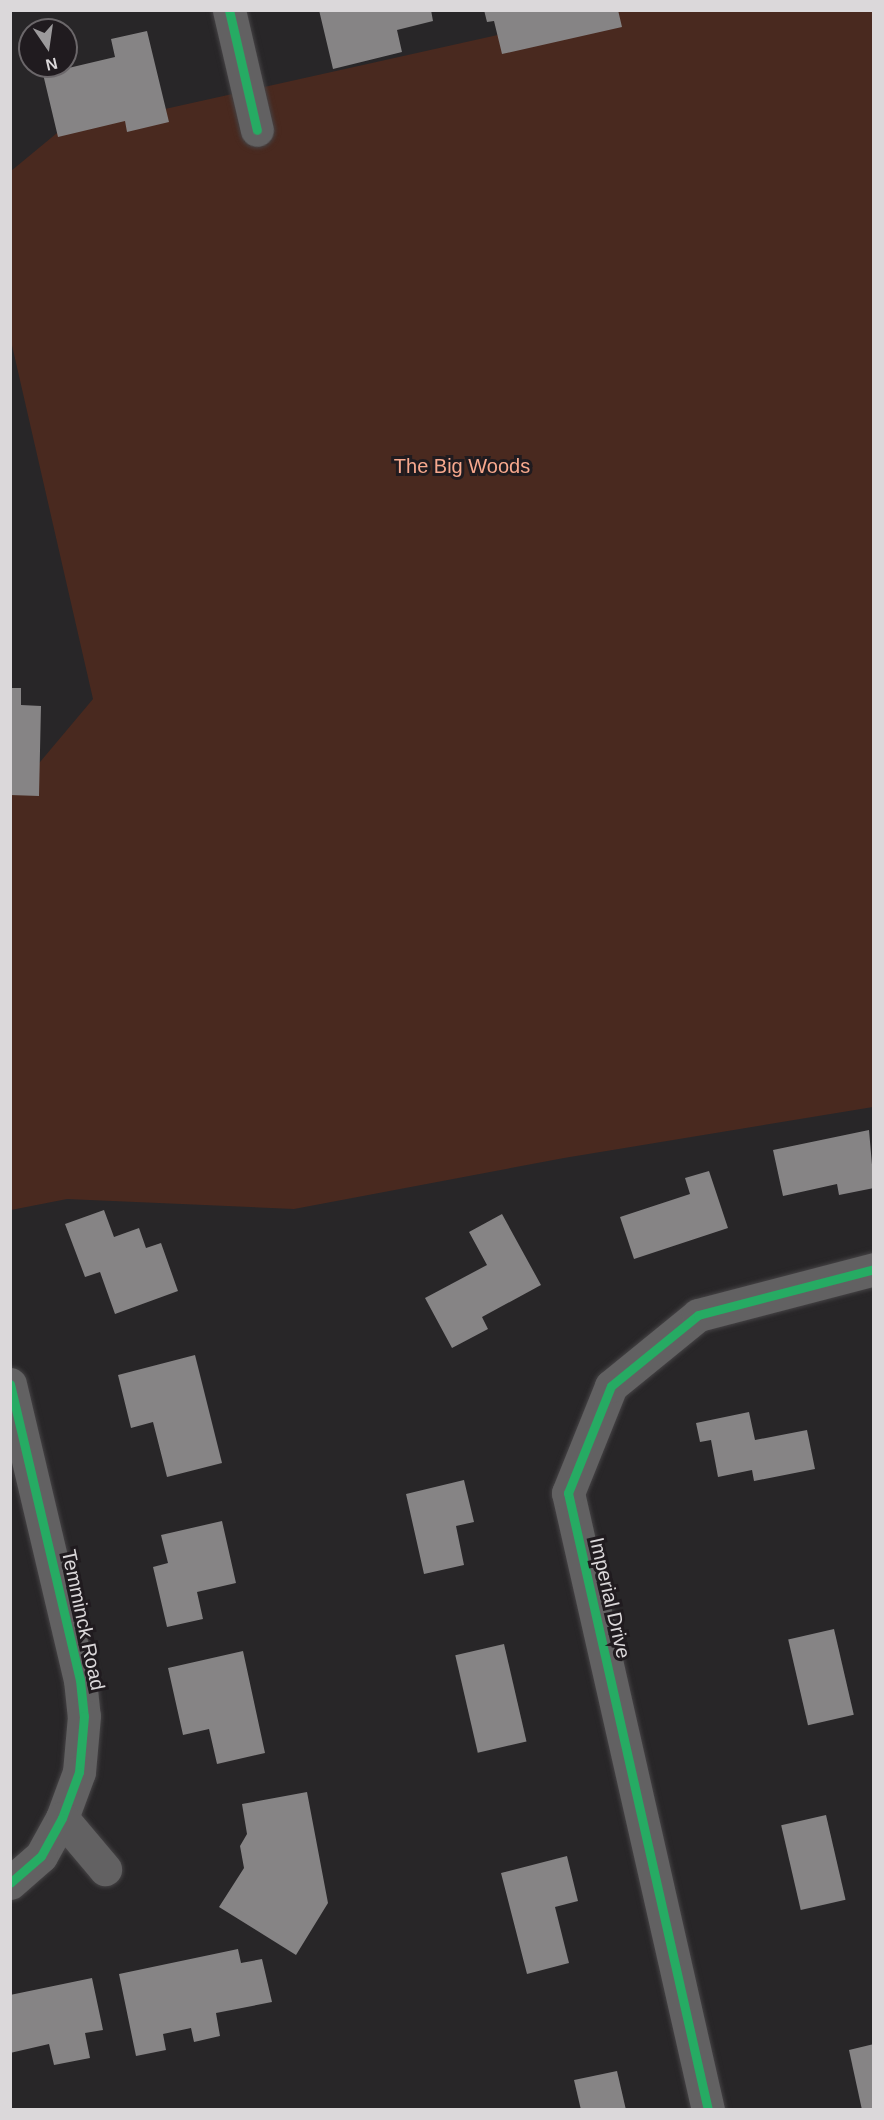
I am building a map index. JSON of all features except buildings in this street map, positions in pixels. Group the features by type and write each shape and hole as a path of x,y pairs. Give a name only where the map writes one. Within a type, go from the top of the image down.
{"street":[{"path":"229,10 256,130"},
{"name":"Imperial Drive","path":"708,2109 568,1493 611,1386 698,1314 873,1269"},
{"name":"Temminck Road","path":"10,1384 80,1680 84,1716 79,1772 62,1818 40,1856 10,1883"},
{"path":"62,1818 105,1869"}],"green space":[{"name":"The Big Woods","path":"605,11 873,11 873,1107 564,1158 294,1209 67,1199 11,1210 11,772 35,768 93,699 11,341 11,171 57,133"}],"cycle path":[{"path":"229,10 257,130"},
{"path":"708,2110 568,1493 611,1386 698,1315 874,1269"},
{"path":"10,1384 80,1680 84,1716 79,1772 62,1818 41,1856 10,1883"}]}
